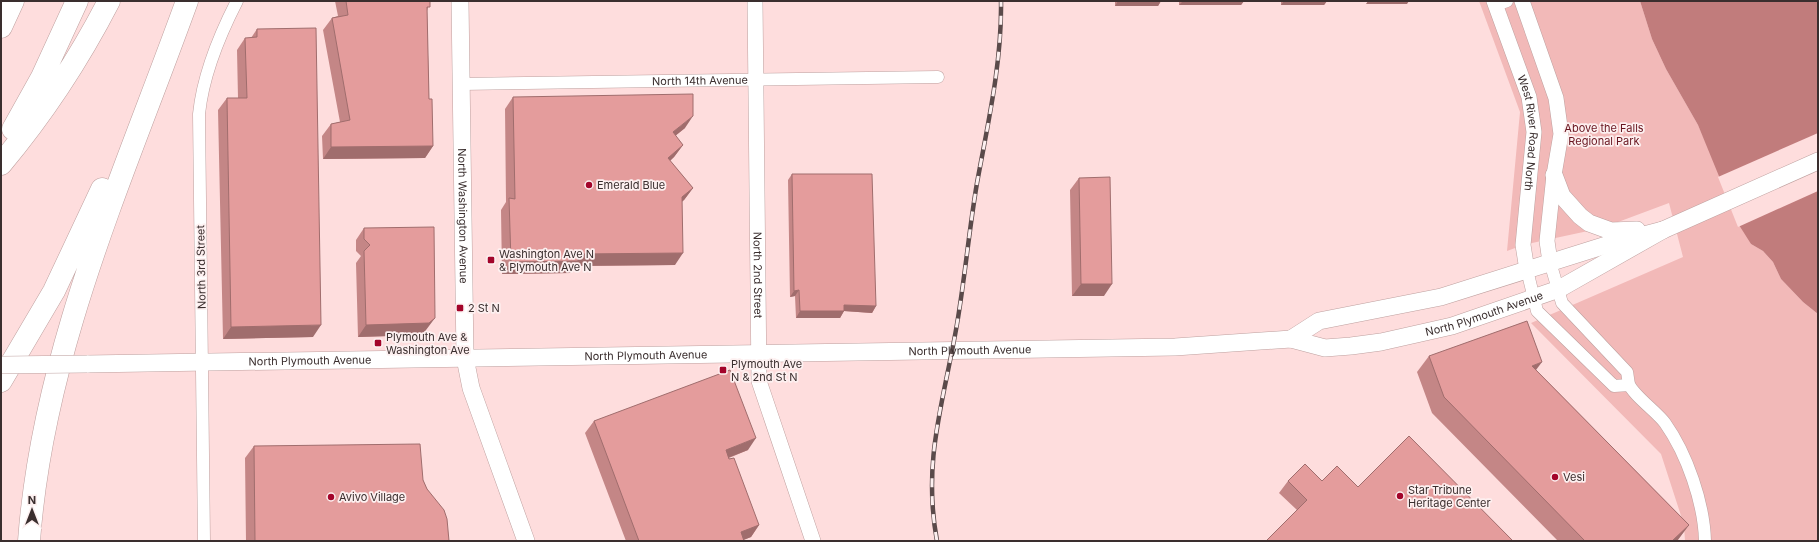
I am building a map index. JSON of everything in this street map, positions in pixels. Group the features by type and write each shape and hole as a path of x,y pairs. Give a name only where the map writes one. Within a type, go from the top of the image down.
{"highway":[{"path":"1,27 13,1"},
{"path":"1,149 42,77 77,1"},
{"path":"1,164 29,130 64,78 109,1"},
{"path":"1,381 54,290 79,240 112,168 181,1"},
{"path":"30,541 43,436 57,371 99,233 187,1"}],"main road":[{"name":"North Washington Avenue","path":"460,1 465,358 471,388 526,541"},
{"name":"North Plymouth Avenue","path":"1291,339 1319,321 1441,297 1550,262 1663,230 1818,161"},
{"path":"1554,175 1562,196 1580,216 1589,223 1611,231 1663,230"},
{"name":"North Plymouth Avenue","path":"1,365 1175,347 1291,339 1325,348 1381,342 1452,326 1534,298 1559,289 1663,230"}],"street":[{"name":"North 3rd Street","path":"204,541 199,114 205,78 228,19 237,1"},
{"name":"North 2nd Street","path":"755,1 758,353 760,381 813,541"},
{"path":"1522,1 1556,98 1560,134 1554,175 1548,241 1550,262 1562,303 1627,372 1629,385 1664,422 1682,454 1696,491 1702,514 1705,541"},
{"name":"West River Road North","path":"1499,2 1529,97 1534,132 1523,245 1527,270"},
{"name":"North 14th Avenue","path":"461,84 938,77"},
{"path":"1527,270 1538,311 1614,386 1629,385"}],"green space":[{"name":"Above the Falls Regional Park","path":"1479,1 1640,1 1652,39 1666,69 1698,125 1751,244 1763,251 1773,262 1781,279 1803,302 1818,314 1818,541 1685,541 1684,525 1661,454 1531,323 1683,257 1669,203 1602,228 1523,245 1507,251 1520,112"}],"shaded area":[{"path":"1640,1 1818,1 1818,314 1803,302 1781,279 1773,262 1763,251 1751,244 1739,225 1698,125 1666,69 1652,39"}],"pier":[{"path":"1818,133 1818,191 1738,227 1718,177"}],"building":[{"path":"346,1 430,1 430,7 427,7 429,99 432,99 433,146 331,147 331,124 350,120 332,18 348,15"},
{"path":"316,28 321,325 231,327 227,98 247,98 245,38 257,37 257,29"},
{"name":"Emerald Blue","path":"693,94 693,116 673,132 683,145 668,158 693,188 682,197 683,253 578,254 578,261 511,262 509,198 515,199 513,97"},
{"path":"792,174 872,174 876,306 844,305 844,311 800,311 799,290 794,291"},
{"path":"1110,177 1112,284 1081,284 1079,178"},
{"path":"434,227 435,318 429,323 366,325 364,251 370,245 364,239 364,228"},
{"name":"Vesi","path":"1527,321 1542,362 1532,366 1689,525 1672,541 1585,541 1444,397 1429,356"},
{"path":"730,370 756,438 726,450 729,459 734,458 759,525 741,532 744,541 639,541 594,421"},
{"name":"Star Tribune Heritage Center","path":"1409,436 1513,541 1266,541 1307,500 1288,481 1305,464 1322,481 1337,466 1358,487"},
{"name":"Avivo Village","path":"420,444 423,480 427,489 444,510 447,519 449,541 255,541 254,446"}],"railway":[{"path":"937,541 933,512 932,484 936,431 957,324 974,201 994,92 1001,24 1001,1"}],"place":[{"name":"Emerald Blue","path":"589,185"},
{"name":"Washington Ave N & Plymouth Ave N","path":"491,260"},
{"name":"2 St N","path":"460,308"},
{"name":"Plymouth Ave & Washington Ave","path":"378,343"},
{"name":"Plymouth Ave N & 2nd St N","path":"723,370"},
{"name":"Vesi","path":"1555,477"},
{"name":"Star Tribune Heritage Center","path":"1400,496"},
{"name":"Avivo Village","path":"331,497"}]}
